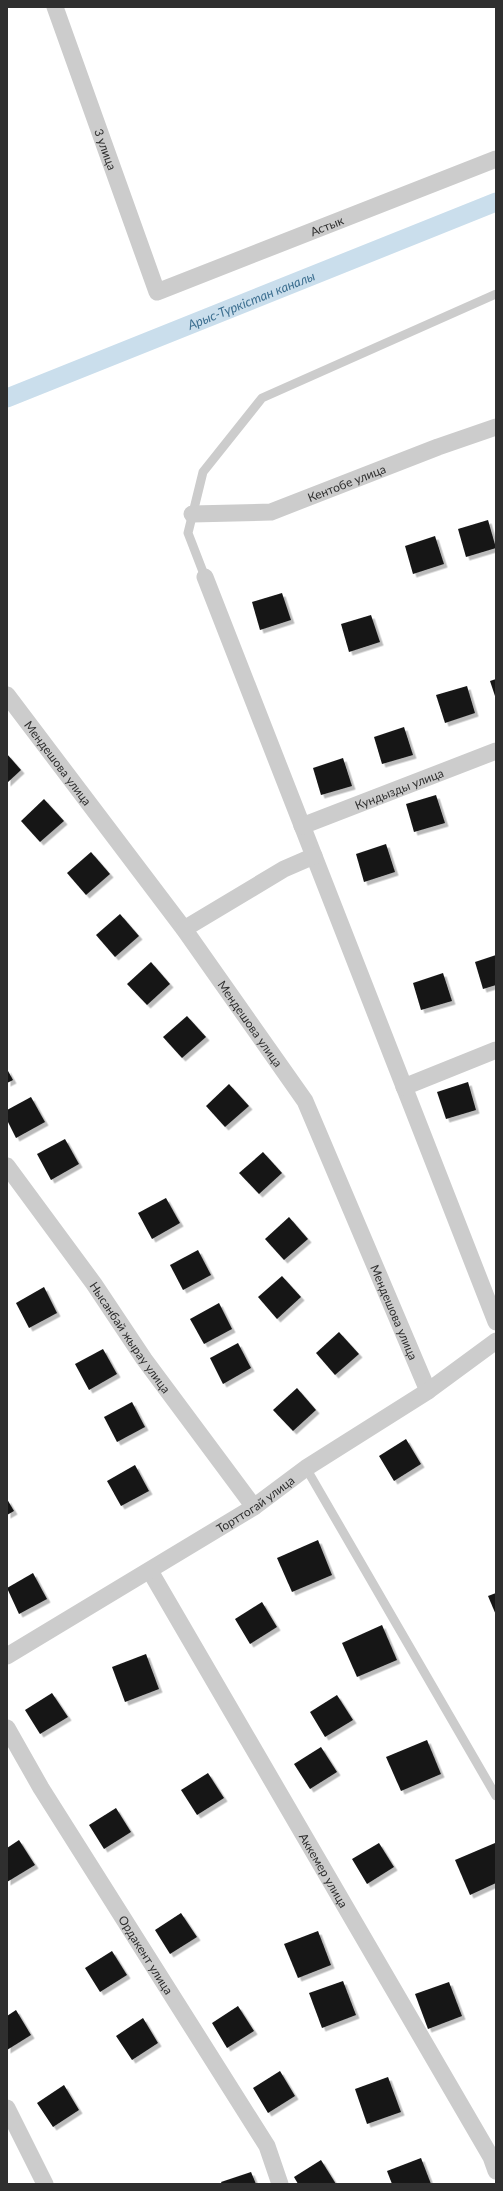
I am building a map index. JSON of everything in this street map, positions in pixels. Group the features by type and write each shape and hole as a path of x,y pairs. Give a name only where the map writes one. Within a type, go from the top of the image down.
{"street":[{"name":"3 улица","path":"55,7 157,292"},
{"name":"Астык","path":"157,292 496,159"},
{"name":"Кентобе улица","path":"192,514 271,512 438,447 496,427"},
{"path":"205,577 496,1322"},
{"name":"Мендешова улица","path":"7,695 184,929 305,1100 428,1391"},
{"name":"Кундызды улица","path":"302,826 496,751"},
{"path":"184,929 284,869 314,856"},
{"path":"404,1087 496,1050"},
{"name":"Нысанбай жырау улица","path":"7,1166 94,1284 144,1359 254,1507"},
{"name":"Торттогай улица","path":"7,1656 254,1507 306,1468 428,1391 496,1340"},
{"name":"Аккемер улица","path":"150,1571 491,2157 496,2171"},
{"name":"Ордакент улица","path":"7,1728 41,1788 267,2146 280,2184"},
{"path":"7,2108 45,2184"}],"lane":[{"path":"205,577 188,533 203,472 262,398 496,294"},
{"path":"306,1468 496,1796"}],"building":[{"path":"488,520 496,548 466,557 458,529"},
{"path":"435,536 444,564 413,574 405,546"},
{"path":"282,593 291,620 260,630 252,602"},
{"path":"371,615 380,642 349,652 341,624"},
{"path":"496,679 496,699 490,681"},
{"path":"467,686 475,713 445,723 436,695"},
{"path":"404,727 413,755 382,764 374,737"},
{"path":"7,754 21,770 7,783"},
{"path":"343,758 352,786 321,795 313,768"},
{"path":"436,795 445,823 414,832 406,804"},
{"path":"44,799 64,821 40,842 21,821"},
{"path":"386,844 395,872 364,882 356,854"},
{"path":"91,852 110,874 86,895 67,873"},
{"path":"120,914 139,936 115,957 96,935"},
{"path":"496,955 496,985 483,989 475,962"},
{"path":"151,962 170,984 147,1005 127,984"},
{"path":"443,973 452,1001 421,1010 413,983"},
{"path":"187,1016 206,1037 182,1058 163,1037"},
{"path":"7,1069 13,1080 7,1083"},
{"path":"468,1082 476,1110 446,1119 437,1092"},
{"path":"229,1084 249,1106 225,1127 206,1106"},
{"path":"31,1097 45,1122 16,1138 7,1120 7,1110"},
{"path":"65,1139 79,1164 51,1180 37,1154"},
{"path":"263,1152 282,1173 259,1194 239,1173"},
{"path":"166,1198 180,1223 152,1239 138,1213"},
{"path":"289,1217 308,1239 284,1260 265,1239"},
{"path":"198,1250 211,1275 183,1290 170,1265"},
{"path":"282,1276 301,1297 277,1319 258,1297"},
{"path":"44,1287 57,1313 29,1328 16,1303"},
{"path":"219,1303 232,1329 204,1344 190,1319"},
{"path":"339,1332 359,1354 335,1375 316,1353"},
{"path":"238,1343 251,1368 223,1384 210,1358"},
{"path":"103,1349 117,1374 89,1390 75,1364"},
{"path":"297,1388 316,1410 293,1431 273,1410"},
{"path":"132,1402 145,1427 117,1442 104,1417"},
{"path":"406,1439 421,1464 394,1481 379,1456"},
{"path":"135,1465 149,1491 121,1506 107,1481"},
{"path":"7,1499 14,1511 7,1515"},
{"path":"318,1540 332,1575 292,1592 277,1558"},
{"path":"33,1573 47,1599 19,1614 7,1588"},
{"path":"496,1593 496,1615 488,1596"},
{"path":"262,1602 277,1627 250,1644 235,1619"},
{"path":"382,1625 397,1660 357,1677 342,1643"},
{"path":"146,1654 159,1689 125,1702 112,1667"},
{"path":"52,1693 68,1717 40,1734 25,1710"},
{"path":"337,1695 353,1720 325,1737 310,1712"},
{"path":"427,1740 441,1774 401,1791 386,1757"},
{"path":"321,1747 337,1772 310,1789 294,1764"},
{"path":"208,1773 224,1798 197,1815 181,1790"},
{"path":"116,1808 131,1832 104,1849 89,1825"},
{"path":"19,1840 35,1865 7,1882 7,1848"},
{"path":"379,1843 394,1867 367,1884 352,1859"},
{"path":"495,1843 496,1883 470,1895 455,1860"},
{"path":"181,1913 197,1937 170,1954 155,1930"},
{"path":"318,1931 331,1965 298,1978 284,1944"},
{"path":"112,1951 127,1975 100,1992 85,1968"},
{"path":"343,1981 356,2015 322,2028 309,1993"},
{"path":"449,1982 462,2016 428,2029 415,1994"},
{"path":"238,2006 254,2031 227,2048 212,2023"},
{"path":"16,2010 31,2035 7,2050 7,2016"},
{"path":"143,2018 158,2043 132,2060 116,2036"},
{"path":"280,2071 295,2096 268,2113 253,2088"},
{"path":"388,2077 401,2112 367,2124 355,2089"},
{"path":"64,2085 79,2110 53,2127 37,2103"},
{"path":"421,2158 431,2184 392,2184 387,2171"},
{"path":"321,2160 336,2184 298,2184 294,2177"},
{"path":"251,2172 256,2184 222,2184 221,2182"}],"waterway":[{"name":"Арыс-Түркістан каналы","path":"7,398 496,202"}]}
